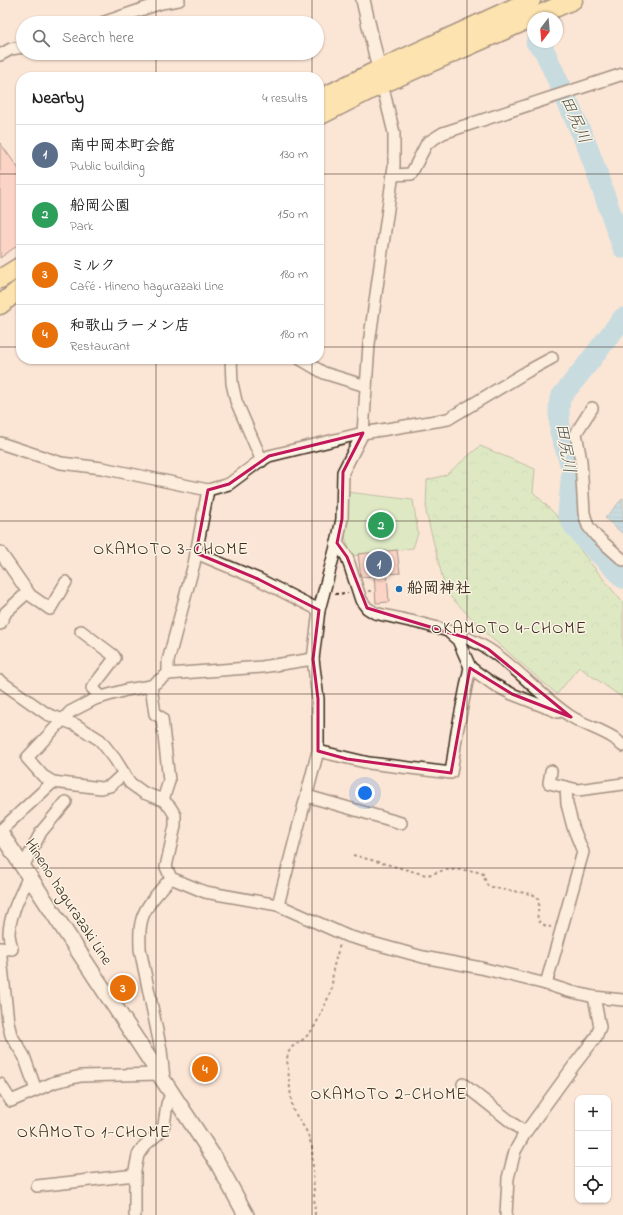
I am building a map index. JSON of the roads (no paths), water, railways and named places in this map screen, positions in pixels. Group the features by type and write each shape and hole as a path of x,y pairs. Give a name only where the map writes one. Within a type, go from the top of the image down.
{"highway":[{"path":"324,113 380,77 531,0"},
{"path":"324,97 380,77 573,0"},
{"path":"0,279 16,269"},
{"path":"0,305 16,292"}],"main road":[{"name":"Hineno hagurazaki Line","path":"1,834 217,1162 246,1215"}],"street":[{"path":"123,16 161,3 179,0"},
{"path":"278,905 318,751 318,699 313,659 319,610 342,519 343,472 363,433 368,344 394,166 394,133 363,0"},
{"path":"0,55 16,48"},
{"path":"393,175 411,174 427,143 442,133 623,74"},
{"path":"0,443 61,463 102,468 208,490 229,484 269,456 363,433 448,419 552,358"},
{"path":"231,364 232,383 236,401 262,461"},
{"path":"309,364 324,373 366,386"},
{"path":"592,408 576,433 581,461 584,513 588,526 596,536 623,560"},
{"path":"168,674 168,661 194,564 208,490"},
{"path":"337,543 347,557 361,600 367,608 375,612 434,627 467,638 488,649 571,717"},
{"path":"0,552 30,595 50,609 66,582"},
{"path":"196,553 258,579 319,610"},
{"path":"0,624 6,612 28,592"},
{"path":"81,631 115,658 92,688 102,697"},
{"path":"449,632 458,640 470,667 493,684 512,694 571,717 613,738 623,746"},
{"path":"124,773 110,786 101,788 52,782 43,776 26,758 70,712 95,699 126,690 151,686 168,674 262,667 313,659"},
{"path":"318,751 369,764 451,773 457,732 470,667"},
{"path":"0,680 47,714 76,725 100,740 115,759 130,783 144,793 163,800 170,807 175,815 176,826 166,867 170,878 205,892 278,905 342,933 423,957 481,968 594,997 623,1000"},
{"path":"151,686 155,714 162,718 169,781 163,800"},
{"path":"551,771 549,783 578,790 623,784"},
{"path":"1,834 52,782"},
{"path":"546,984 583,852 573,827 567,804 566,787"},
{"path":"306,796 401,823"},
{"path":"36,1090 24,1056 11,1035 8,1022 0,948 12,949 9,934 26,871 41,832 66,802"},
{"path":"0,1084 11,1101 55,1082 82,1076 162,1077 161,1050 140,949 139,934 141,922 148,906 170,878"},
{"path":"506,1215 508,1178 515,1151 525,1133 596,1037 600,1027 594,997"},
{"path":"463,1084 525,1133"},
{"path":"135,1215 135,1175 138,1155 144,1146 160,1132 164,1125 167,1104 172,1093"},
{"path":"37,1186 135,1175"}],"water":[{"path":"623,498 623,534 605,518"}],"waterway":[{"name":"田尻川","path":"542,48 588,148 623,248"},
{"name":"田尻川","path":"623,318 560,398 559,410 560,432 572,469 568,514 575,528 623,578"}],"place":[{"name":"船岡公園","path":"381,525"},
{"name":"南中岡本町会館","path":"379,564"},
{"name":"船岡神社","path":"399,589"},
{"name":"ミルク","path":"123,988"},
{"name":"和歌山ラーメン店","path":"205,1069"}],"district":[{"name":"OKAMOTO 3-CHOME","path":"171,549"},
{"name":"OKAMOTO 4-CHOME","path":"509,628"},
{"name":"OKAMOTO 2-CHOME","path":"389,1094"},
{"name":"OKAMOTO 1-CHOME","path":"94,1132"}]}
